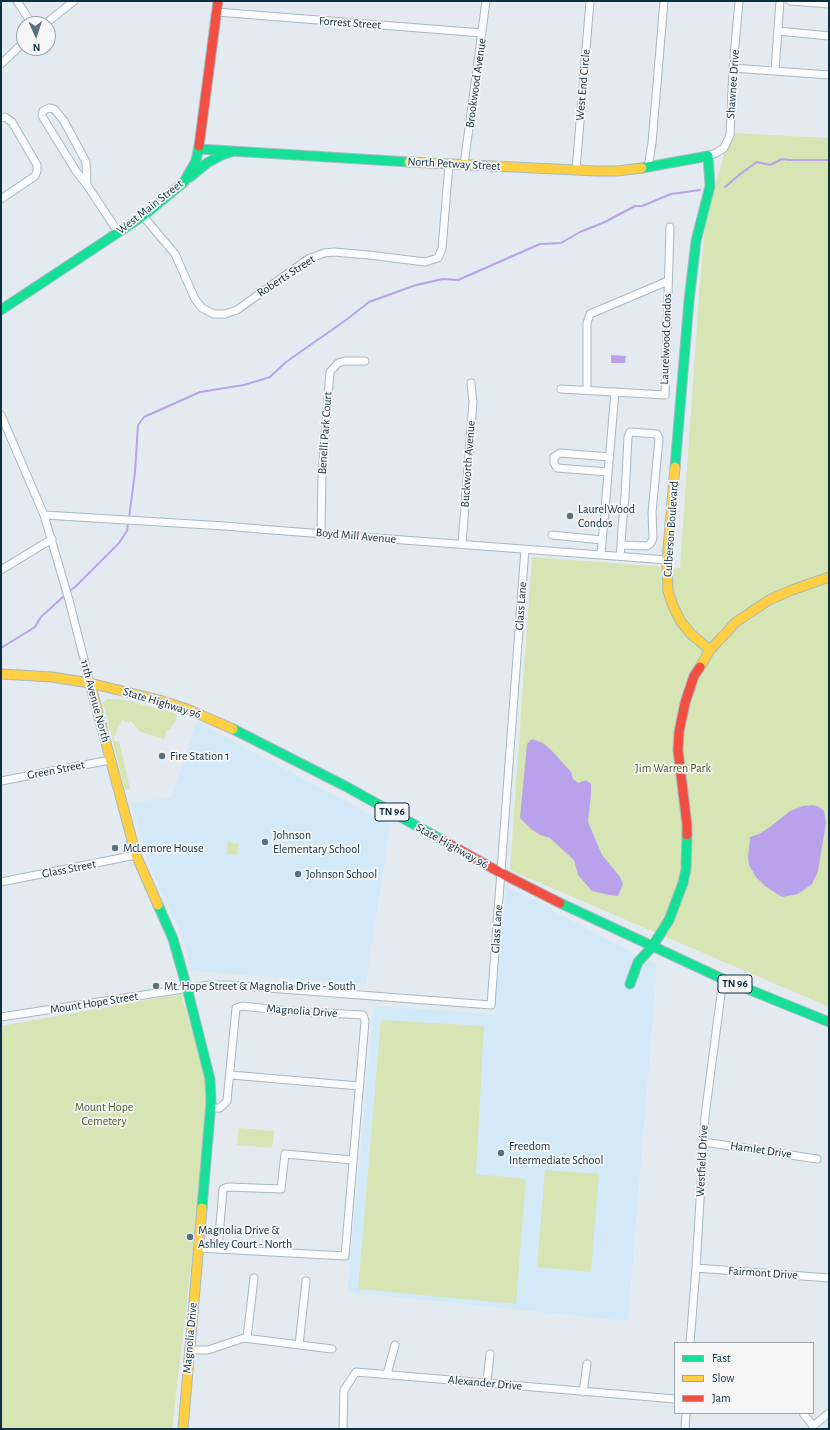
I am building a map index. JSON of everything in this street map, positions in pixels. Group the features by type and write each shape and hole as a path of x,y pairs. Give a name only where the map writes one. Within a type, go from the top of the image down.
{"street":[{"path":"17,1 27,16"},
{"path":"55,16 74,1"},
{"name":"West Main Street","path":"1,310 143,216 184,182 196,161 199,149 218,1"},
{"name":"Brookwood Avenue","path":"464,164 486,1"},
{"name":"West End Circle","path":"576,170 590,1"},
{"path":"648,167 652,143 664,1"},
{"name":"Shawnee Drive","path":"708,156 724,148 730,135 733,68 740,1"},
{"path":"775,71 780,1"},
{"path":"790,1 829,4"},
{"name":"Forrest Street","path":"217,12 482,33"},
{"path":"778,32 829,36"},
{"path":"1,64 16,50"},
{"path":"733,68 829,75"},
{"path":"87,185 86,162 64,122 54,109 49,108 43,111 42,116 76,171 118,232"},
{"path":"1,118 4,117 12,122 37,165 35,176 1,198"},
{"name":"North Petway Street","path":"199,149 449,164 616,171 648,167 708,156"},
{"path":"184,182 208,163 222,155 237,151"},
{"name":"Culberson Boulevard","path":"708,156 710,186 696,241 693,263 667,560 668,591 673,606 681,622 691,634 710,650"},
{"name":"Roberts Street","path":"143,216 175,254 202,308 214,314 225,314 237,310 308,259 324,253 334,252 369,255 425,262 438,258 442,249 449,164"},
{"name":"Laurelwood Condos","path":"561,389 665,395 670,227"},
{"name":"Laurelwood Condos","path":"587,390 587,323 590,314 668,281"},
{"name":"Benelli Park Court","path":"321,533 322,475 330,372 338,363 345,361 365,361"},
{"name":"Buckworth Avenue","path":"462,544 473,402 471,383"},
{"path":"601,555 615,392"},
{"name":"11th Avenue North","path":"1,416 3,428 44,515 52,539 136,855 173,939 187,988"},
{"path":"620,545 647,546 651,544 653,538 652,513 659,438 657,434 630,432 628,437 620,545 620,556"},
{"path":"608,472 557,468 554,463 554,456 560,453 610,457"},
{"name":"Boyd Mill Avenue","path":"44,515 118,518 667,560"},
{"path":"552,535 602,540"},
{"path":"1,570 52,539"},
{"name":"Glass Lane","path":"187,988 209,985 229,985 491,1005 525,549"},
{"path":"630,984 632,974 638,962 652,947 669,920 679,896 686,869 687,825 678,750 679,732 685,703 694,676 710,650 736,622 769,600 829,577"},
{"name":"State Highway 96","path":"1,674 90,683 166,702 187,709 240,733 347,788 501,873 569,908 723,979 829,1022"},
{"name":"Green Street","path":"1,781 110,760"},
{"name":"Glass Street","path":"1,882 136,855"},
{"name":"Westfield Drive","path":"690,1342 705,1116 723,979"},
{"name":"Mount Hope Street","path":"1,1017 187,988"},
{"name":"Magnolia Drive","path":"183,1429 211,1108 210,1079 187,988"},
{"name":"Magnolia Drive","path":"198,1248 345,1256 365,1021 363,1015 288,1011 242,1006 236,1008 228,1102 220,1108 211,1108"},
{"path":"231,1075 359,1086"},
{"name":"Hamlet Drive","path":"704,1142 818,1158"},
{"path":"218,1248 223,1190 228,1186 281,1189 284,1177 285,1154 352,1160"},
{"name":"Fairmont Drive","path":"696,1268 829,1278"},
{"path":"247,1338 254,1278"},
{"path":"299,1345 306,1281"},
{"path":"189,1350 208,1350 244,1338 332,1349"},
{"path":"387,1374 395,1344"},
{"path":"487,1382 490,1354"},
{"path":"583,1392 587,1364"},
{"name":"Alexander Drive","path":"343,1429 344,1390 356,1372 674,1399"},
{"path":"804,1414 813,1427 829,1413"},
{"path":"685,1429 686,1414"}],"shaded area":[{"path":"611,355 626,356 625,363 611,363"},
{"name":"Johnson Elementary School","path":"197,722 390,825 366,984 192,971 181,933 147,860 132,803 172,797"},
{"path":"532,739 543,743 552,751 571,772 573,779 578,783 586,780 591,784 588,822 602,855 620,877 623,884 618,896 592,891 578,875 574,860 550,838 540,835 531,829 520,818 527,744"},
{"path":"814,805 824,811 826,823 818,871 812,884 798,894 782,897 765,886 756,877 749,865 748,858 750,837 759,834 770,827 790,811 803,806"},
{"name":"Freedom Intermediate School","path":"506,886 657,965 628,1321 347,1292 374,1006 494,1014"}],"green space":[{"name":"Jim Warren Park","path":"730,133 829,138 829,1007 510,870 532,557 680,568 699,286 705,223"},
{"path":"108,699 120,699 175,713 177,715 176,721 170,729 166,731 164,739 140,732 131,721 129,723 122,720 114,737 114,741 119,741 130,789 125,790 103,702"},
{"path":"228,842 239,844 237,855 227,854"},
{"name":"Mount Hope Cemetery","path":"181,994 211,1093 172,1429 1,1429 1,1026"},
{"path":"381,1020 484,1026 476,1174 526,1179 516,1304 358,1289"},
{"path":"239,1128 274,1131 272,1148 237,1145"},
{"path":"545,1170 599,1174 591,1272 537,1267"}],"waterway":[{"path":"725,187 757,162 770,165 782,159 829,160"},
{"path":"129,518 135,472 138,425 144,417 200,392 244,385 270,377 286,362 369,302 416,285 443,279 458,280 540,244 561,243 580,232 605,222 635,206 642,206 671,194 700,190"},
{"path":"68,592 75,587 119,543 127,531 128,522"},
{"path":"1,648 35,627 41,617 65,595"}],"traffic: fast":[{"path":"1,310 143,216 184,182 196,161 199,146"},
{"path":"199,149 409,162"},
{"path":"190,177 207,163 231,152"},
{"path":"642,168 708,156 710,186 696,241 689,301 675,467"},
{"path":"233,729 347,787 442,840"},
{"path":"630,984 638,962 652,947 669,920 683,883 686,869 687,835"},
{"path":"560,903 723,979 829,1022"},
{"path":"158,905 173,939 210,1079 211,1102 202,1208"}],"traffic: slow":[{"path":"409,162 597,171 617,171 642,168"},
{"path":"675,467 667,560 668,591 681,622 691,634 710,650 700,667"},
{"path":"710,650 736,622 769,600 829,577"},
{"path":"1,674 52,677 90,683 159,700 187,709 233,729"},
{"path":"90,683 136,855 158,905"},
{"path":"183,1429 202,1208"}],"traffic: jam":[{"path":"199,146 218,1"},
{"path":"687,835 678,750 679,732 685,703 694,676 700,667"},
{"path":"442,840 501,873 560,903"}],"place":[{"name":"LaurelWood Condos","path":"570,516"},
{"name":"Fire Station 1","path":"162,756"},
{"name":"Johnson Elementary School","path":"265,842"},
{"name":"McLemore House","path":"115,848"},
{"name":"Johnson School","path":"298,874"},
{"name":"Mt. Hope Street & Magnolia Drive - South","path":"156,986"},
{"name":"Freedom Intermediate School","path":"501,1153"},
{"name":"Magnolia Drive & Ashley Court - North","path":"190,1237"}]}
